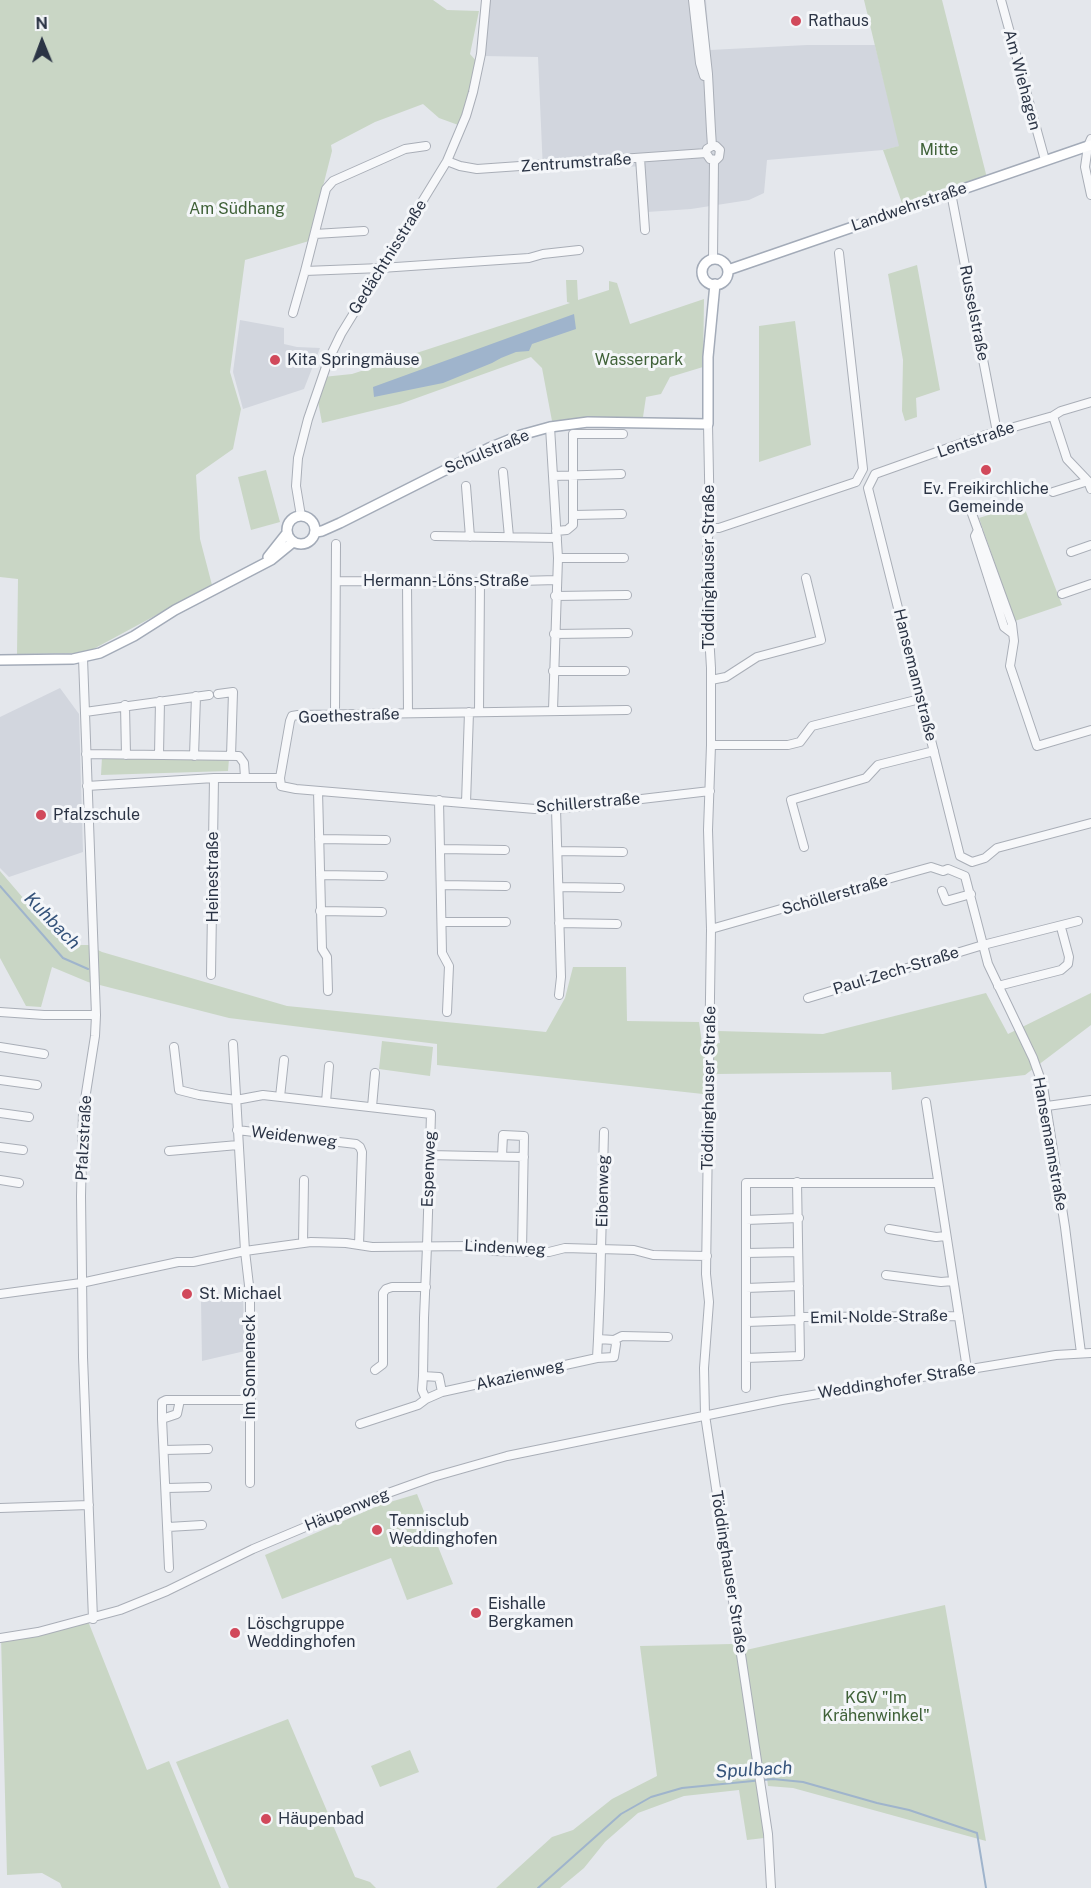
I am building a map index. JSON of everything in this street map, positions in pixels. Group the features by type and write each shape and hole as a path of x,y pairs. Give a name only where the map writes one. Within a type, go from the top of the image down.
{"main road":[{"name":"Landwehrstraße","path":"728,270 1090,143"},
{"path":"713,259 723,261 728,270 726,279 714,284 706,280 703,273 706,263 713,259"},
{"name":"Töddinghauser Straße","path":"708,424 708,357 714,284"},
{"name":"Schulstraße","path":"316,532 348,519 489,448 521,435 550,428 605,421 708,424"},
{"path":"296,517 308,517 313,522 316,532 305,544 290,537 289,523 296,517"},
{"path":"0,660 83,658 100,653 261,565 290,537"}],"street":[{"name":"Gedächtnisstraße","path":"301,516 297,492 297,467 300,446 316,393 335,343 447,161 466,116 473,92 481,54 486,0"},
{"path":"693,0 700,63 708,86"},
{"path":"700,0 712,146"},
{"name":"Am Wiehagen","path":"1001,0 1045,160"},
{"path":"1090,143 1085,167 1091,195"},
{"path":"293,313 326,189 333,181 405,149 426,146"},
{"path":"712,146 707,149 706,153 708,158 714,160"},
{"path":"712,146 716,146 720,152 719,157 714,160"},
{"name":"Zentrumstraße","path":"447,161 477,169 706,153"},
{"path":"640,158 645,230"},
{"path":"713,259 714,160"},
{"name":"Russelstraße","path":"951,193 997,432"},
{"path":"315,234 364,231"},
{"path":"305,271 529,258 579,250"},
{"path":"710,528 719,528 856,482 863,469 839,253"},
{"name":"Lentstraße","path":"868,488 875,474 953,446 1091,402"},
{"path":"1053,416 1068,459 1089,485 1053,492"},
{"name":"Töddinghauser Straße","path":"708,424 710,528 706,542 711,680 708,842 711,929 707,1256 709,1302 704,1368 705,1415 768,1834 771,1888"},
{"path":"550,428 558,558 553,710"},
{"path":"435,536 557,535 570,528 573,525 574,515 573,434 623,434"},
{"path":"503,472 509,537"},
{"path":"553,476 621,474"},
{"path":"466,486 470,537"},
{"name":"Hansemannstraße","path":"868,488 960,856 972,862 985,858 998,849 1091,823"},
{"path":"971,511 1012,624 1014,641 1010,666 1037,746 1091,730"},
{"path":"574,515 622,514"},
{"path":"335,714 336,544"},
{"path":"1071,552 1091,545"},
{"path":"558,558 624,558"},
{"path":"711,680 726,677 757,657 821,640 806,578"},
{"name":"Hermann-Löns-Straße","path":"336,581 557,580"},
{"path":"407,582 408,713"},
{"path":"479,712 480,582"},
{"path":"1062,594 1091,584"},
{"path":"555,596 627,595"},
{"path":"554,634 628,633"},
{"name":"Pfalzstraße","path":"83,658 96,1015 83,1112 81,1284 93,1618"},
{"path":"553,671 625,671"},
{"path":"218,694 232,692 231,756"},
{"path":"85,712 209,695"},
{"path":"195,756 196,696"},
{"path":"711,745 788,745 800,742 812,726 920,699"},
{"path":"159,755 160,701"},
{"path":"125,705 126,755"},
{"name":"Goethestraße","path":"280,778 292,716 627,710"},
{"path":"466,803 469,712"},
{"path":"804,848 791,800 866,778 878,765 934,751"},
{"path":"86,754 239,756 243,759 245,777"},
{"path":"87,786 214,778 280,778"},
{"name":"Heinestraße","path":"212,975 214,778"},
{"name":"Schillerstraße","path":"280,778 280,783 284,788 556,808 710,791"},
{"path":"318,791 322,950 327,957 328,991"},
{"path":"440,801 442,953 449,966 447,1012"},
{"path":"556,808 561,977 559,995"},
{"path":"319,839 386,840"},
{"path":"440,849 505,850"},
{"path":"558,851 623,852"},
{"name":"Schöllerstraße","path":"711,929 809,901 820,901 859,890 866,885 931,867 959,873"},
{"name":"Hansemannstraße","path":"959,873 965,876 971,894 988,964 1033,1058 1043,1086 1081,1353"},
{"path":"320,875 383,876"},
{"path":"441,885 506,886"},
{"path":"559,887 620,888"},
{"path":"942,891 946,901 971,894"},
{"path":"321,911 382,912"},
{"path":"983,945 1078,921"},
{"path":"442,922 506,922"},
{"path":"559,923 618,924"},
{"path":"998,986 1060,970 1068,964 1069,957 1062,931"},
{"name":"Paul-Zech-Straße","path":"808,998 983,945"},
{"path":"0,1012 96,1015"},
{"path":"233,1044 245,1251"},
{"path":"0,1047 44,1054"},
{"name":"Espenweg","path":"174,1047 179,1090 236,1100 263,1095 430,1114 427,1246"},
{"path":"280,1097 284,1060"},
{"path":"326,1102 329,1066"},
{"path":"372,1107 375,1073"},
{"path":"0,1080 37,1085"},
{"path":"1047,1106 1091,1100"},
{"path":"926,1102 967,1370"},
{"path":"0,1113 29,1118"},
{"name":"Weidenweg","path":"237,1130 356,1144 362,1152 359,1245"},
{"name":"Eibenweg","path":"601,1249 604,1132"},
{"path":"502,1156 503,1135 524,1136 522,1251"},
{"path":"169,1151 238,1144"},
{"path":"0,1147 22,1150"},
{"path":"429,1155 524,1157"},
{"path":"0,1180 19,1183"},
{"path":"303,1243 304,1180"},
{"path":"746,1358 800,1356 797,1182"},
{"path":"746,1388 746,1183 938,1183"},
{"path":"746,1220 799,1218"},
{"path":"889,1229 936,1237 946,1236"},
{"name":"Lindenweg","path":"0,1294 81,1284 134,1273 144,1268 303,1243 382,1247 470,1246 494,1251 549,1252 566,1248 634,1250 653,1255 707,1256"},
{"path":"426,1399 422,1390 427,1246"},
{"path":"597,1358 601,1249"},
{"name":"Im Sonneneck","path":"245,1251 250,1294 250,1483"},
{"path":"746,1253 798,1252"},
{"path":"886,1275 941,1282 953,1281"},
{"path":"746,1288 799,1286"},
{"path":"375,1370 383,1364 383,1293 392,1287 426,1287"},
{"name":"Emil-Nolde-Straße","path":"747,1322 958,1316"},
{"path":"598,1339 614,1340 622,1336 668,1337"},
{"name":"Akazienweg","path":"360,1424 418,1404 442,1392 597,1358 615,1357 614,1340"},
{"name":"Weddinghofer Straße","path":"705,1415 782,1400 1056,1355 1091,1353"},
{"path":"423,1376 439,1377 442,1392"},
{"path":"169,1568 162,1402 166,1400 251,1400"},
{"path":"162,1419 177,1414 180,1400"},
{"name":"Häupenweg","path":"0,1638 38,1632 93,1618 167,1591 326,1517 433,1477 507,1456 705,1415"},
{"path":"164,1450 208,1449"},
{"path":"166,1488 207,1487"},
{"path":"0,1508 89,1505"},
{"path":"168,1527 202,1525"}],"shaded area":[{"path":"487,0 706,0 710,50 807,45 875,45 900,146 883,150 767,160 764,193 749,200 691,209 647,212 645,166 543,171 538,57 483,56"},
{"name":"Kita Springmäuse","path":"240,320 284,328 284,344 320,348 304,389 243,409 233,372"},
{"name":"Pfalzschule","path":"60,688 79,714 83,852 9,877 0,868 0,717"},
{"path":"243,1298 245,1351 202,1361 201,1300"}],"green space":[{"name":"Am Südhang","path":"0,0 433,0 447,10 479,11 470,54 478,63 461,126 439,118 423,104 375,122 331,145 332,151 309,241 245,260 230,372 241,409 233,449 196,475 200,539 212,585 86,653 17,654 18,579 0,577"},
{"name":"Mitte","path":"864,0 942,0 987,178 902,203 883,150 899,146"},
{"path":"917,265 940,390 916,398 917,417 905,421 902,411 903,360 888,274"},
{"name":"Wasserpark","path":"566,280 577,280 578,300 609,290 609,281 617,283 630,324 704,299 703,367 670,377 661,394 646,397 643,417 587,417 552,421 542,368 531,357 400,404 322,423 317,396 323,377 352,374 570,303 567,302"},
{"path":"795,321 811,445 759,462 759,326"},
{"path":"266,470 280,522 251,530 238,477"},
{"path":"1023,504 1062,605 1015,621 979,518"},
{"path":"102,757 229,759 228,771 101,775"},
{"path":"0,871 36,913 58,934 81,945 88,945 102,952 287,1006 546,1032 565,998 573,967 626,967 627,1021 699,1022 702,1043 720,1043 718,1031 823,1034 986,993 1008,1034 1091,993 1091,1025 1025,1075 892,1090 891,1072 716,1074 703,1094 437,1065 437,1044 229,1018 88,982 52,967 41,1007 26,1006 0,958"},
{"path":"382,1041 433,1047 430,1076 379,1069"},
{"name":"Tennisclub Weddinghofen","path":"417,1494 453,1584 407,1600 391,1558 282,1599 265,1555 380,1505"},
{"name":"KGV \"Im Krähenwinkel\"","path":"945,1605 986,1841 793,1788 768,1786 766,1771 755,1765 764,1838 747,1840 739,1790 684,1796 638,1813 605,1842 584,1868 560,1888 496,1888 552,1837 573,1830 612,1799 657,1776 640,1646 732,1644 746,1650"},
{"path":"88,1621 147,1770 169,1761 221,1888 62,1888 60,1883 42,1873 7,1875 1,1636"},
{"name":"Häupenbad","path":"288,1719 355,1877 370,1882 376,1888 229,1888 176,1762"},
{"path":"410,1750 419,1772 380,1787 371,1766"}],"water":[{"path":"574,314 576,329 532,344 529,351 516,352 443,383 374,397 373,387"}],"waterway":[{"name":"Kuhbach","path":"0,886 63,958 88,969"},
{"name":"Spulbach","path":"538,1888 621,1814 651,1797 682,1788 773,1779 803,1782 909,1810 977,1833 986,1888"}],"place":[{"name":"Rathaus","path":"796,21"},
{"name":"Kita Springmäuse","path":"275,360"},
{"name":"Ev. Freikirchliche Gemeinde","path":"986,470"},
{"name":"Pfalzschule","path":"41,815"},
{"name":"St. Michael","path":"187,1294"},
{"name":"Tennisclub Weddinghofen","path":"377,1530"},
{"name":"Eishalle Bergkamen","path":"476,1613"},
{"name":"Löschgruppe Weddinghofen","path":"235,1633"},
{"name":"Häupenbad","path":"266,1819"}]}
